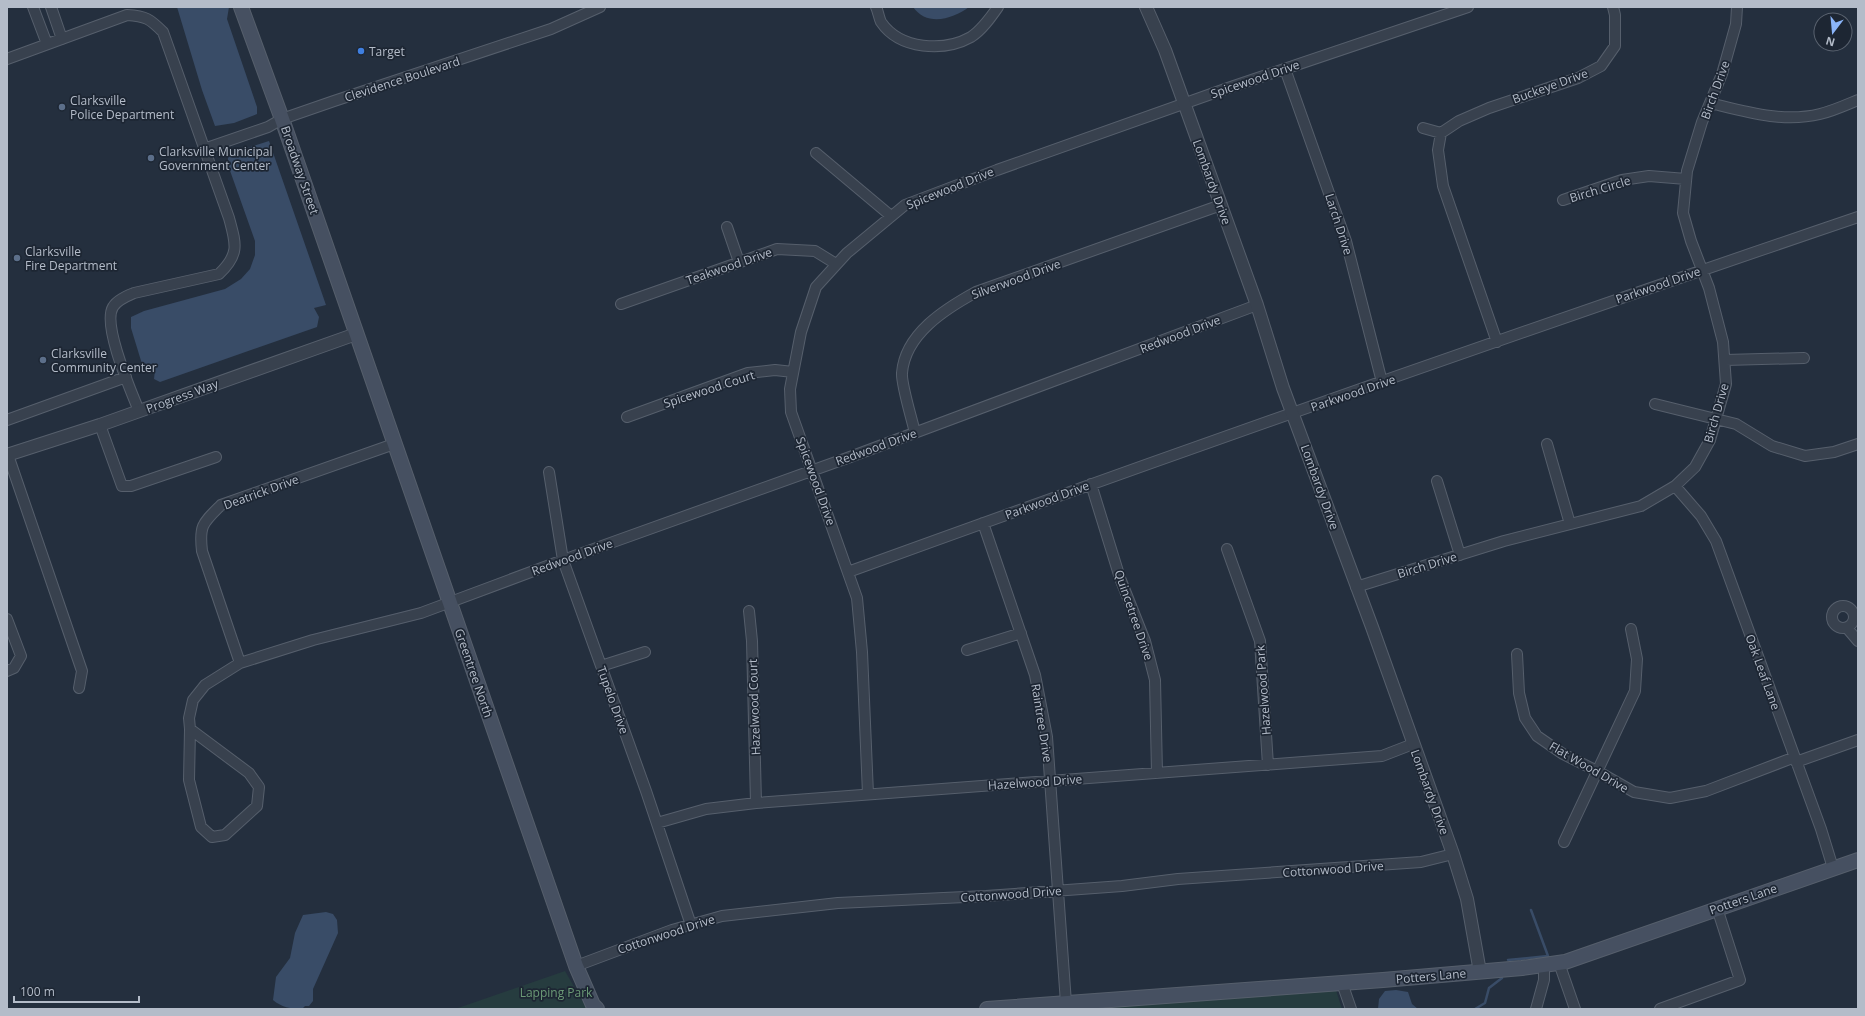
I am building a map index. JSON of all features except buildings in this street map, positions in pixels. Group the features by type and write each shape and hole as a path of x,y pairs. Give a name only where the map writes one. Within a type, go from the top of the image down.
{"main road":[{"name":"Broadway Street","path":"241,7 282,119 356,334"},
{"name":"Greentree North","path":"356,334 576,966 597,1009"},
{"name":"Potters Lane","path":"988,1009 1480,972 1559,963 1858,860"}],"street":[{"path":"33,7 47,44"},
{"path":"51,7 66,37"},
{"name":"Clevidence Boulevard","path":"204,149 268,127 282,119 551,29 600,7"},
{"path":"876,7 881,21 894,35 917,45 941,47 972,36 990,18 998,7"},
{"name":"Lombardy Drive","path":"1146,7 1165,50 1221,205 1257,305 1292,414 1452,854 1467,899 1480,972"},
{"name":"Spicewood Drive","path":"868,794 862,652 858,598 791,412 790,389 801,332 816,287 847,253 905,204 1184,104 1468,7"},
{"name":"Buckeye Drive","path":"1442,133 1459,121 1489,108 1578,78 1601,66 1615,46 1615,15 1613,7"},
{"name":"Birch Drive","path":"1356,587 1504,541 1641,506 1675,486 1695,467 1710,440 1726,384 1724,342 1709,288 1691,241 1683,213 1686,171 1722,74 1734,32 1737,7"},
{"path":"7,59 127,15 140,15 151,20 163,32 229,218 235,240 235,251 229,264 219,274 134,293 123,298 112,307 109,323 115,345 139,411"},
{"name":"Larch Drive","path":"1285,69 1346,241 1382,382"},
{"path":"1710,103 1757,115 1791,118 1820,114 1858,100"},
{"path":"1423,128 1442,133 1438,150 1443,186 1497,342"},
{"path":"816,153 891,216"},
{"name":"Birch Circle","path":"1563,200 1622,180 1649,176 1686,179"},
{"name":"Silverwood Drive","path":"915,433 902,374 906,355 915,338 948,308 976,292 1221,205"},
{"name":"Parkwood Drive","path":"848,572 1091,484 1702,270 1858,217"},
{"path":"727,227 740,262"},
{"name":"Teakwood Drive","path":"621,304 777,249 815,251 836,264"},
{"name":"Redwood Drive","path":"190,729 249,773 259,787 257,806 225,835 212,837 201,827 189,780 189,718 193,700 205,685 240,663 313,640 421,613 915,433 1257,305"},
{"name":"Progress Way","path":"7,454 100,425 356,334"},
{"path":"1725,360 1804,358"},
{"name":"Spicewood Court","path":"627,417 748,373 775,370 793,372"},
{"path":"7,420 126,377"},
{"path":"1655,404 1736,424 1772,446 1805,456 1834,452 1858,444"},
{"path":"100,425 122,486 131,486 216,457"},
{"name":"Deatrick Drive","path":"240,663 202,551 200,534 203,524 221,505 394,444"},
{"path":"1547,444 1570,524"},
{"path":"7,454 82,671 79,688"},
{"name":"Tupelo Drive","path":"549,472 563,560 657,823 691,925"},
{"path":"1437,481 1460,555"},
{"name":"Quincetree Drive","path":"1091,484 1120,578 1145,641 1155,680 1157,773"},
{"name":"Oak Leaf Lane","path":"1675,486 1701,516 1716,541 1821,829 1833,868"},
{"name":"Raintree Drive","path":"983,523 1035,675 1046,729 1066,1003"},
{"name":"Hazelwood Park","path":"1227,549 1260,641 1268,765"},
{"name":"Hazelwood Court","path":"750,611 756,803"},
{"path":"7,619 21,656 14,668 7,671"},
{"path":"1847,628 1858,641"},
{"path":"1564,842 1635,691 1637,659 1631,629"},
{"path":"967,650 1021,633"},
{"path":"601,666 645,652"},
{"name":"Flat Wood Drive","path":"1517,654 1519,693 1525,718 1537,736 1563,754 1634,792 1670,798 1706,791 1858,740"},
{"name":"Hazelwood Drive","path":"657,823 706,809 756,803 1382,756 1413,744"},
{"name":"Cottonwood Drive","path":"576,966 664,933 722,916 838,903 1122,886 1178,879 1421,862 1452,854"},
{"path":"1660,1009 1740,980 1717,908"},
{"path":"1559,963 1575,1009"},
{"path":"1536,1009 1544,980 1544,965"},
{"path":"1342,983 1351,1009"}],"green space":[{"name":"Lapping Park","path":"565,971 587,1009 455,1009"},
{"path":"1334,984 1342,1009 1032,1009"}],"water":[{"path":"177,7 229,7 227,19 257,107 257,114 234,123 215,126 202,90"},
{"path":"913,7 969,7 948,18 933,19 925,17"},
{"path":"269,141 326,305 314,308 319,317 317,327 160,382 154,379 155,370 151,366 142,364 131,328 131,317 144,311 225,289 241,279 250,269 255,255 255,241 228,165 228,157 244,149"},
{"path":"326,912 333,914 337,920 338,933 313,989 313,1001 309,1006 305,1006 302,1009 283,1006 273,1000 276,977 290,958 295,933 303,915"},
{"path":"1396,990 1408,992 1412,1004 1418,1009 1378,1009 1379,999 1385,991"}],"waterway":[{"path":"1508,960 1548,956 1531,910"},
{"path":"1475,1009 1485,1003 1489,988 1502,978"}],"place":[{"name":"Target","path":"361,51"},
{"name":"Clarksville Police Department","path":"62,107"},
{"name":"Clarksville Municipal Government Center","path":"151,158"},
{"name":"Clarksville Fire Department","path":"17,258"},
{"name":"Clarksville Community Center","path":"43,360"}]}
